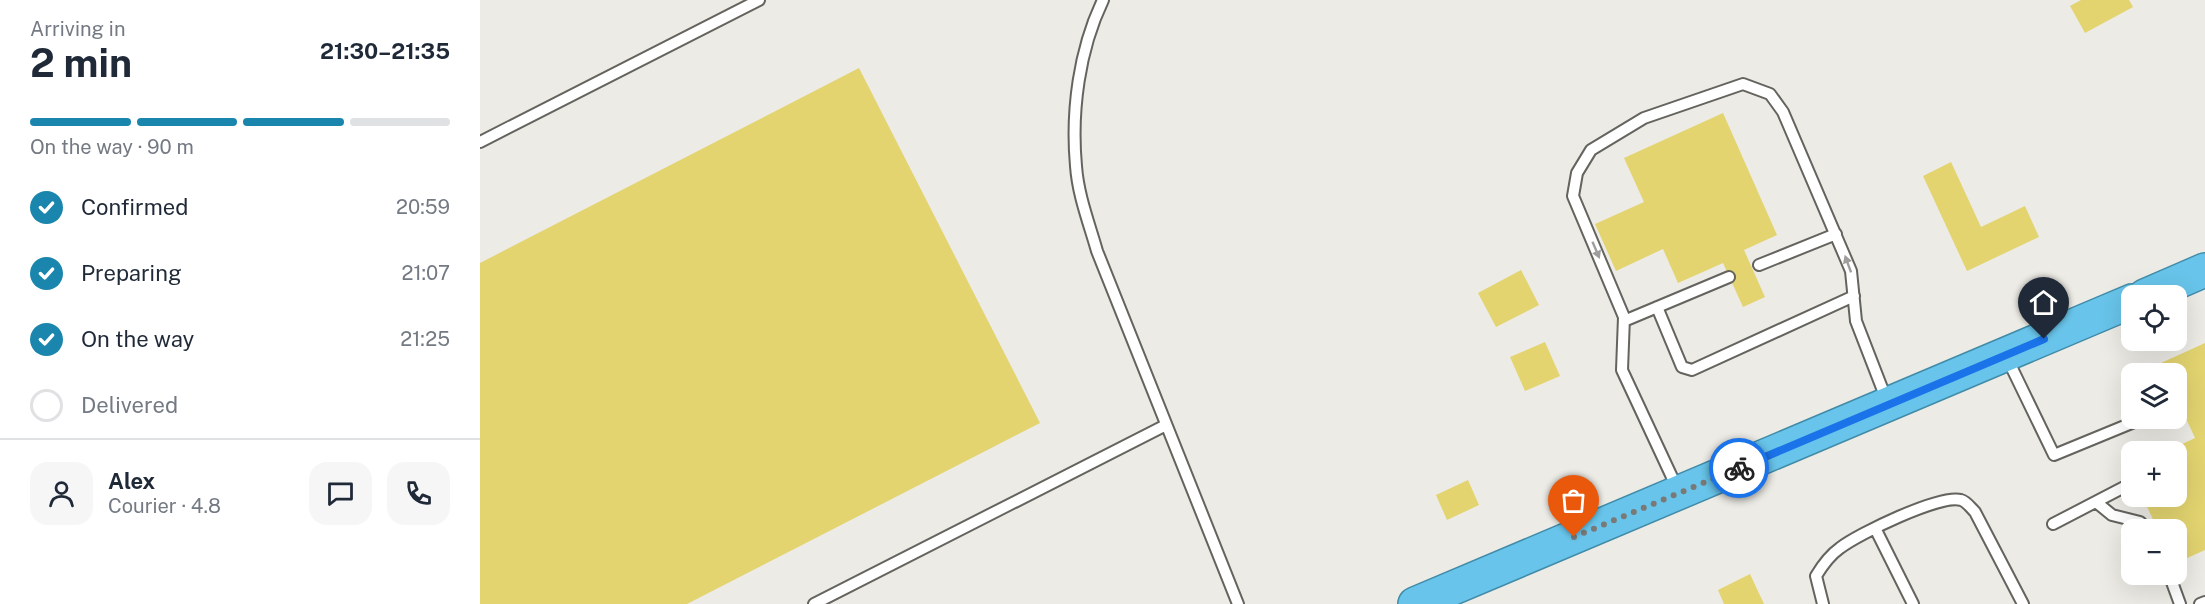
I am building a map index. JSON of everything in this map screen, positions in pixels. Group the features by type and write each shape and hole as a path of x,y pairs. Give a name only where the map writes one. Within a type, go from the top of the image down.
{"highway":[{"path":"2170,285 2205,270"},
{"path":"1424,602 2121,306"}],"lane":[{"path":"480,142 759,0"},
{"path":"1103,0 1086,48 1077,94 1074,135 1076,168 1083,205 1097,251 1238,604"},
{"path":"1679,493 1622,370 1624,321 1573,196 1577,173 1591,150 1644,118 1743,84 1770,94 1783,112 1851,271 1856,321 1888,405"},
{"path":"1759,265 1836,234"},
{"path":"1624,321 1729,277"},
{"path":"1657,307 1682,367 1692,370 1854,296"},
{"path":"2006,355 2054,455 2121,427"},
{"path":"814,604 1166,425"},
{"path":"2053,524 2121,489"},
{"path":"1823,604 1816,576 1839,548 1875,528 1945,499 1962,500 1975,512 2023,604"},
{"path":"2096,502 2112,515 2128,519"},
{"path":"1875,528 1913,604"},
{"path":"2173,585 2180,604"},
{"path":"2200,604 2205,602"}],"building":[{"path":"2081,0 2129,0 2133,7 2085,33 2070,6"},
{"path":"859,68 1040,423 687,604 480,604 480,263"},
{"path":"1723,113 1777,235 1744,250 1765,297 1743,307 1723,263 1678,283 1663,249 1616,271 1595,224 1644,202 1624,158"},
{"path":"1951,162 1981,227 2025,206 2039,237 1967,271 1923,176"},
{"path":"1521,270 1539,305 1496,327 1478,293"},
{"path":"1545,342 1560,376 1525,391 1510,357"},
{"path":"2205,343 2205,550 2187,558 2187,519 2153,519 2147,507 2187,507 2187,442 2195,438 2187,421 2187,363 2161,363"},
{"path":"1468,480 1479,505 1447,520 1436,495"},
{"path":"1750,574 1764,604 1724,604 1718,590"}],"way so far":[{"path":"1574,537 1739,468"}],"route":[{"path":"1739,468 2044,339"}]}
